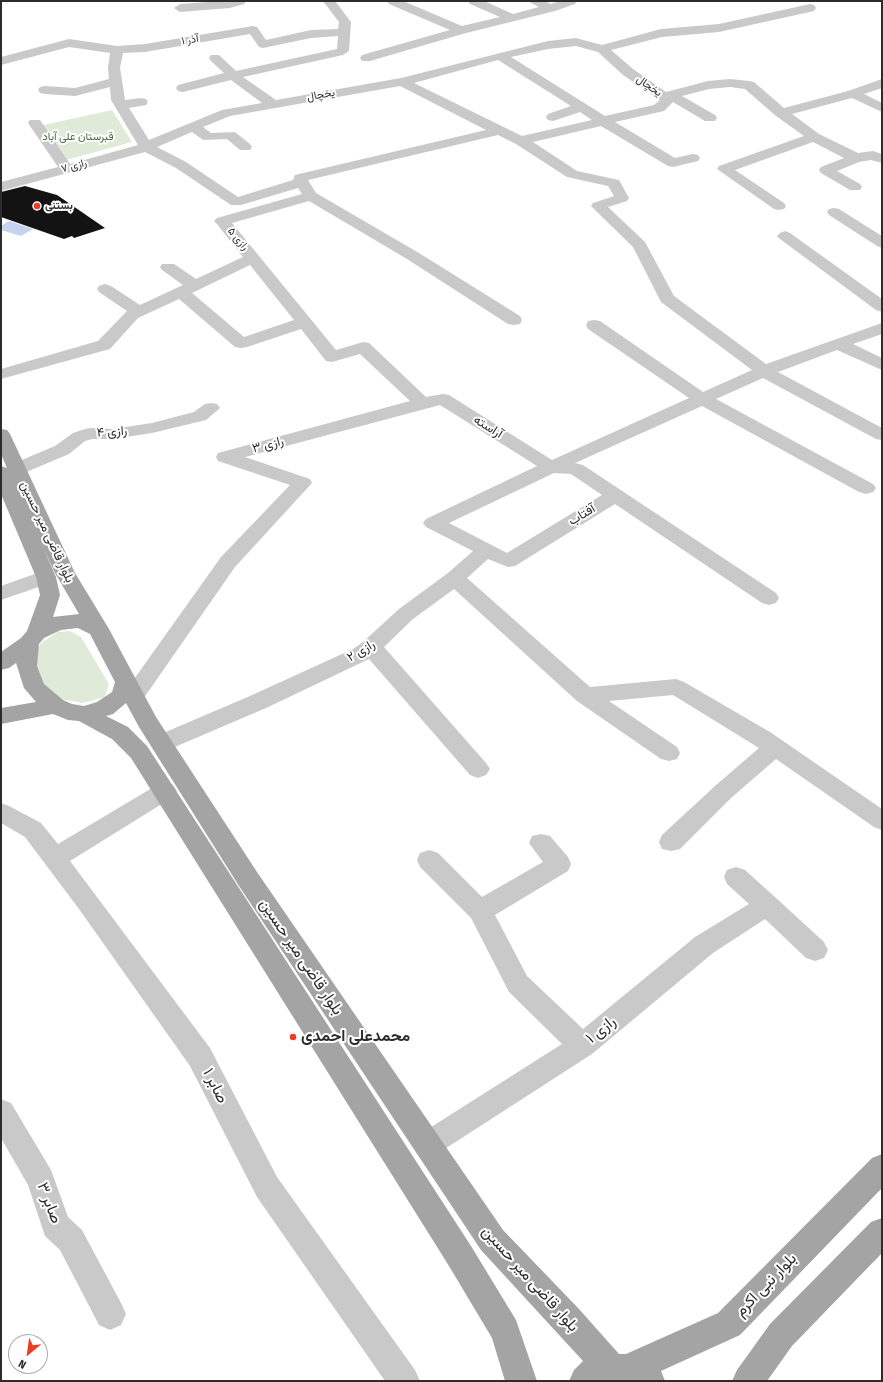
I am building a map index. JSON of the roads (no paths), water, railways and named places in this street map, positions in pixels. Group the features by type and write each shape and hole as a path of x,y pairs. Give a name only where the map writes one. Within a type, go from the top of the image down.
{"main road":[{"name":"بلوار قاضی میر حسین","path":"1,434 9,471 46,577 50,595 33,638"},
{"name":"بلوار قاضی میر حسین","path":"9,471 65,573 98,629"},
{"path":"1,663 33,638 57,623 80,621 98,629 129,689 105,708 84,714 68,712 55,706 35,688 26,666 33,638"},
{"name":"بلوار قاضی میر حسین","path":"129,689 248,879 492,1240 568,1320 618,1376"},
{"path":"1,716 55,706"},
{"name":"بلوار قاضی میر حسین","path":"84,714 120,732 139,752 165,791 456,1249 505,1331 521,1381"},
{"name":"بلوار نبی اکرم","path":"618,1376 729,1324 882,1168"},
{"path":"748,1381 781,1334 882,1232"}],"street":[{"path":"180,8 230,4 240,1"},
{"path":"183,88 233,75 342,51 345,22 342,16 329,1"},
{"path":"393,1 458,28"},
{"path":"474,1 512,18"},
{"path":"534,1 551,8"},
{"path":"366,58 551,8 571,1"},
{"path":"602,49 661,33 719,28 810,8"},
{"name":"آذر ۱","path":"1,61 69,43 117,50 145,48 253,30 263,44 310,34 344,32"},
{"name":"یخچال","path":"146,147 192,126 227,113 382,84 402,82 500,56 548,45 576,42 602,49 628,72 667,96 668,100 658,108 521,141"},
{"path":"343,47 366,58 382,84 419,106"},
{"path":"117,50 114,68 118,100 146,147 181,165 236,202 300,182 300,178 499,131"},
{"path":"500,56 673,163 692,158"},
{"path":"215,58 233,75 272,104"},
{"path":"46,90 75,92 116,81"},
{"path":"402,82 521,141 572,174 614,183 622,198 598,206 640,244 668,299 764,371 882,435"},
{"path":"667,96 708,85 730,83 749,85 781,113 814,137 856,158"},
{"path":"781,113 853,94 882,83"},
{"path":"853,94 882,108"},
{"path":"667,96 710,118"},
{"path":"121,105 141,102"},
{"path":"553,117 582,107"},
{"path":"35,122 66,168"},
{"path":"192,126 208,137 230,134 245,147"},
{"path":"779,206 724,169 814,137"},
{"name":"رازی ۷","path":"1,187 146,147"},
{"path":"855,187 826,170 856,158 873,155 882,159"},
{"path":"300,182 311,196 413,256 514,320"},
{"name":"رازی ۵","path":"1,374 104,345 132,315 254,258 222,221 311,196"},
{"path":"834,212 882,243"},
{"path":"786,236 882,307"},
{"path":"254,258 332,357 363,347 422,403"},
{"path":"168,267 241,343 304,322"},
{"path":"105,289 140,312"},
{"path":"594,324 702,399 866,488"},
{"path":"486,550 434,523 551,467 764,371 882,328"},
{"path":"838,344 882,365"},
{"name":"آراسته","path":"422,403 442,399 551,467"},
{"name":"رازی ۳","path":"129,689 228,562 304,483 225,457 422,403"},
{"name":"رازی ۴","path":"9,471 62,450 79,437 91,433 113,434 152,428 200,416 211,408"},
{"name":"آفتاب","path":"486,550 508,561 615,495 576,469 551,467"},
{"path":"615,495 769,598"},
{"name":"رازی ۲","path":"162,743 258,702 371,647 406,614 455,578 486,550"},
{"path":"1,593 46,577"},
{"path":"455,578 585,695 669,753"},
{"path":"371,647 478,769"},
{"path":"585,695 676,687 774,747 882,821"},
{"path":"671,842 723,792 774,747"},
{"path":"55,858 165,791"},
{"name":"صابر ۱","path":"1,812 33,830 200,1057 267,1188 404,1381"},
{"path":"480,911 559,864 541,843"},
{"path":"429,860 480,911 518,984 582,1046"},
{"path":"736,877 767,904 815,950"},
{"name":"رازی ۱","path":"427,1145 582,1046 704,945 767,904"},
{"name":"صابر ۳","path":"1,1112 41,1180 56,1226 71,1240 110,1314"}],"water":[{"path":"9,221 33,229 21,236 1,230 1,226"}],"place":[{"name":"بستنی","path":"37,206"},
{"name":"محمدعلی احمدی","path":"293,1037"}],"park label":[{"name":"قبرستان علی آباد","path":"78,137"}]}
